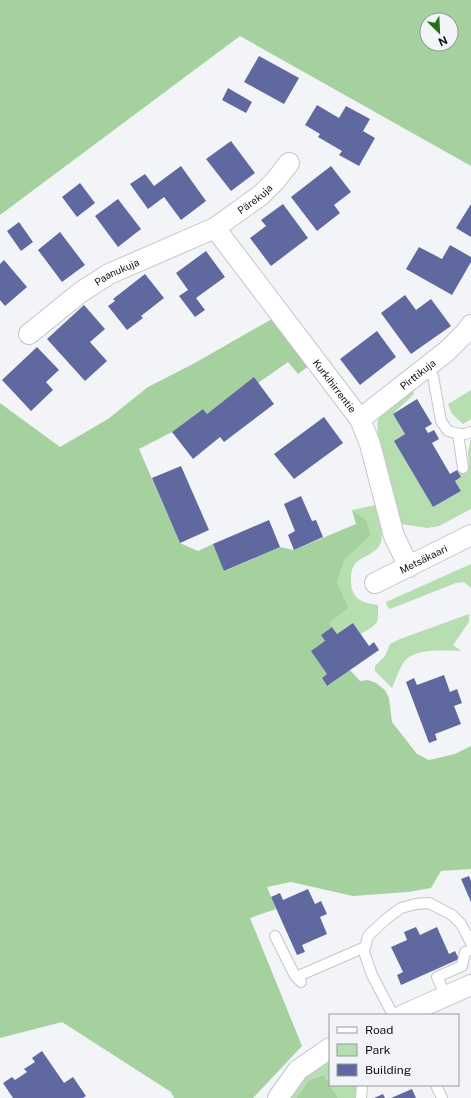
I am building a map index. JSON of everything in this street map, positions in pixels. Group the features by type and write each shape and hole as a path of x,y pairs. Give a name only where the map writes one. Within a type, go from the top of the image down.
{"street":[{"name":"Pärekuja","path":"215,228 261,195 276,181 289,163"},
{"name":"Paanukuja","path":"29,334 81,292 110,274 215,228"},
{"name":"Kurkihirrentie","path":"215,228 360,419 370,444 394,536 409,567"},
{"name":"Pirttikuja","path":"360,419 447,351 471,326"},
{"name":"Metsäkaari","path":"375,583 471,535"},
{"path":"405,1014 471,984"},
{"path":"278,1098 298,1070 329,1049"}],"lane":[{"path":"426,368 433,376 441,421 448,431 458,434 467,434 471,432"},
{"path":"458,434 463,468"},
{"path":"392,1014 372,975 364,952 368,936 386,919 401,908 416,904 429,903 452,915 461,924 471,943"},
{"path":"275,936 298,980 340,962 366,947"},
{"path":"446,996 437,977 462,966 465,952 471,950"},
{"path":"362,1086 362,1098"},
{"path":"436,1086 442,1098"}],"green space":[{"path":"0,0 471,0 471,166 240,36 0,215"},
{"path":"272,319 310,365 298,374 288,362 258,383 254,378 207,414 203,409 172,432 139,449 180,543 198,551 213,544 225,571 280,547 294,550 356,524 352,510 366,520 371,535 345,559 337,582 349,608 329,623 332,627 321,635 325,641 327,674 322,678 327,686 350,670 360,681 368,680 376,683 385,690 389,698 392,722 417,754 429,760 455,754 471,746 471,869 441,871 431,888 408,892 353,896 291,882 267,887 276,909 250,918 302,1046 253,1098 174,1098 171,1092 62,1022 0,1038 0,403 60,447 108,419 148,387 193,364"},
{"path":"412,387 414,394 393,414 405,434 394,441 433,507 461,491 455,481 461,477 457,470 469,468 468,452 471,439 471,509 439,526 427,528 401,524 377,426 381,413"},
{"path":"471,390 471,419 463,424 452,414 448,404"},
{"path":"376,505 382,528 381,542 377,549 359,560 355,565 352,570 351,585 354,594 361,601 378,605 377,621 374,626 361,634 353,623 337,634 329,623 349,608 337,582 345,559 356,548 366,520 352,510"},
{"path":"471,564 471,588 464,582 456,583 390,609 387,606 386,602"},
{"path":"469,614 469,622 453,645 461,651 428,651 413,655 402,665 392,688 375,671 375,666 385,656 390,644"},
{"path":"329,1057 329,1083 324,1075 309,1080 296,1098 285,1098 310,1068"},
{"path":"324,1075 329,1086 331,1086 338,1098 296,1098 309,1080"},
{"path":"331,1086 358,1086 356,1098 338,1098"}],"building":[{"path":"259,56 299,78 284,104 244,82"},
{"path":"228,88 252,102 246,113 222,100"},
{"path":"317,105 339,118 346,106 370,119 363,131 375,138 359,166 339,155 342,151 318,137 320,134 305,125"},
{"path":"231,141 255,173 231,191 206,159"},
{"path":"181,166 206,201 181,220 164,197 148,209 130,184 145,174 154,186"},
{"path":"331,166 351,192 334,205 340,213 317,231 291,197"},
{"path":"80,183 95,203 77,217 62,197"},
{"path":"118,199 141,229 118,247 95,216"},
{"path":"283,204 308,238 271,266 250,238 266,226 261,220"},
{"path":"471,204 471,237 456,228"},
{"path":"19,222 33,242 21,251 7,231"},
{"path":"60,232 85,265 62,282 38,250"},
{"path":"450,245 471,257 471,262 452,295 406,269 419,247 442,259"},
{"path":"206,251 225,277 196,298 205,310 195,317 179,296 188,290 176,273"},
{"path":"4,260 27,287 5,306 0,300 0,264"},
{"path":"145,274 164,298 141,316 143,318 127,330 108,306 115,301 113,299"},
{"path":"405,295 416,310 431,299 451,326 411,354 381,313"},
{"path":"84,305 105,329 90,342 107,361 85,381 47,339"},
{"path":"377,331 396,357 360,385 340,359"},
{"path":"37,347 59,370 46,382 53,390 31,411 2,380"},
{"path":"254,377 274,404 224,442 220,437 193,459 172,432 203,409 207,414"},
{"path":"417,399 432,424 425,428 428,433 434,430 439,439 432,443 450,474 457,470 461,477 455,481 461,491 433,507 394,441 405,434 393,414"},
{"path":"324,417 343,443 294,479 274,454"},
{"path":"181,466 209,530 180,543 152,478"},
{"path":"301,496 312,521 316,520 323,537 294,550 288,535 295,531 284,504"},
{"path":"269,520 280,547 224,571 213,544"},
{"path":"353,623 369,646 374,642 379,650 327,686 322,678 327,674 311,651 325,641 321,635 332,627 337,634"},
{"path":"444,675 450,692 457,689 462,703 454,706 461,724 435,734 437,740 429,743 406,682 414,678 417,685"},
{"path":"469,876 471,881 471,902 461,879"},
{"path":"308,889 315,904 321,901 327,914 320,917 327,934 302,945 305,952 297,955 271,897 280,893 283,900"},
{"path":"416,927 420,935 437,927 449,954 455,951 459,959 401,985 397,975 403,972 391,947 407,940 404,932"},
{"path":"42,1051 64,1083 73,1077 86,1096 83,1098 13,1098 3,1083 12,1077 15,1080 27,1072 24,1069 35,1062 32,1058"},
{"path":"412,1089 416,1098 391,1098"},
{"path":"383,1094 385,1098 374,1098"}]}
